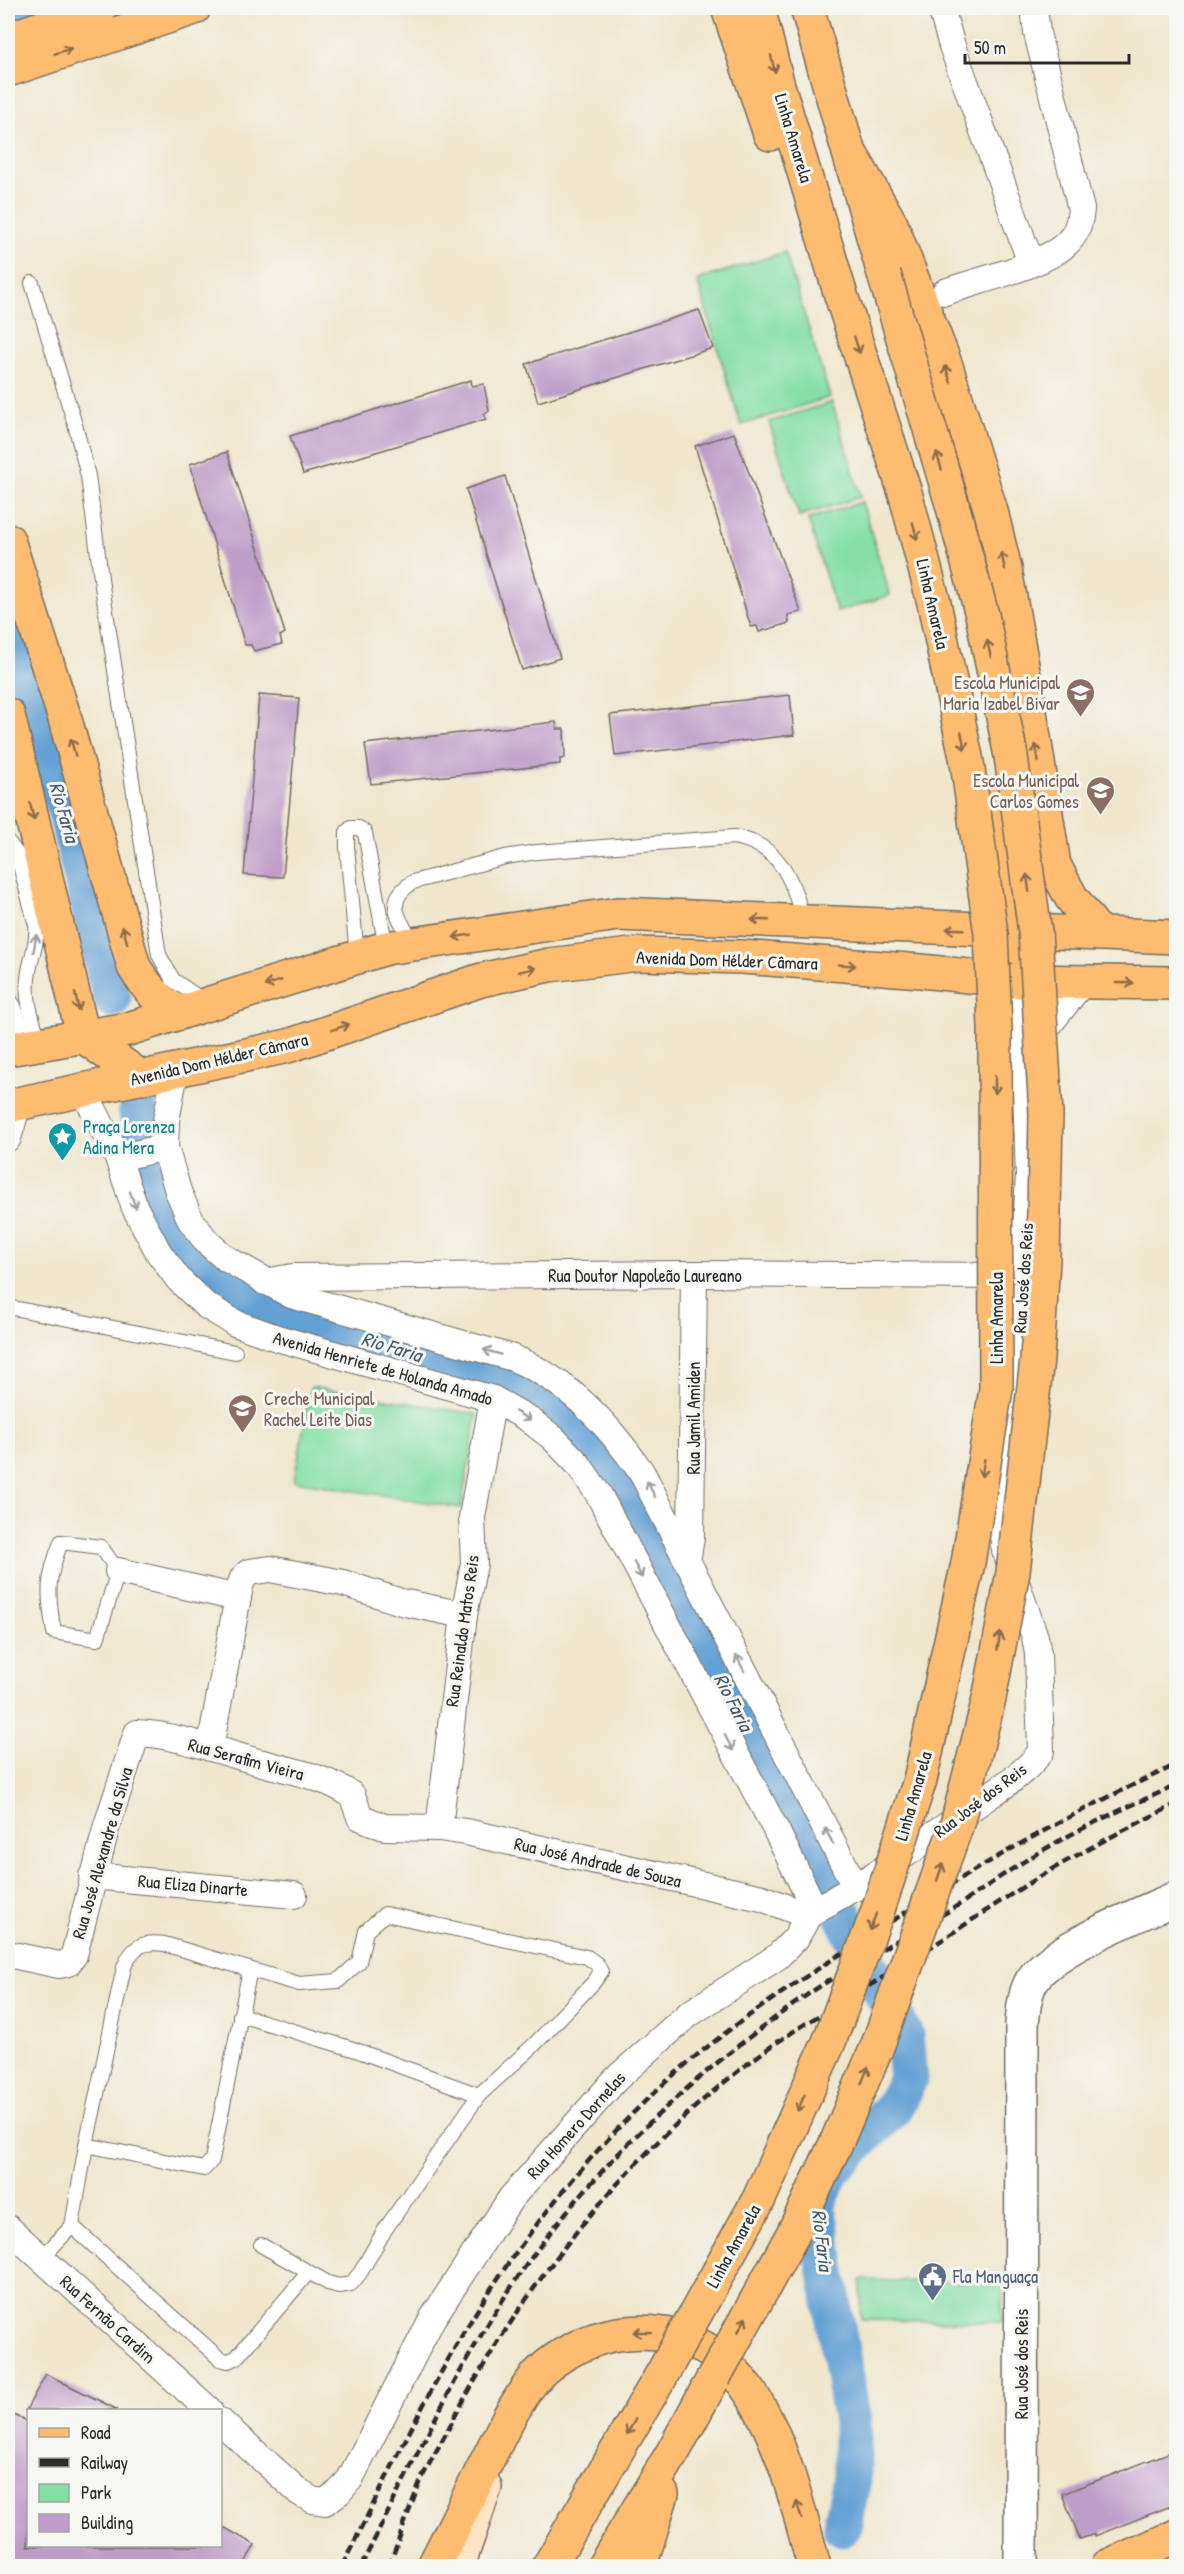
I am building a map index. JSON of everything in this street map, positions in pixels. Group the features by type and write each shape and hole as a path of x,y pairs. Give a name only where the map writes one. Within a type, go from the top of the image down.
{"main road":[{"path":"8,39 100,8"},
{"path":"8,70 194,8"},
{"path":"728,8 773,143 837,281"},
{"name":"Linha Amarela","path":"549,2566 660,2376 759,2199 829,2042 877,1913 920,1780 968,1563 996,1389 994,992 991,934 969,773 934,603 906,496 837,281 777,82 758,8"},
{"path":"604,2566 673,2451 793,2234 837,2141 877,2047 957,1824 988,1698 1013,1572 1037,1359 1043,1260 1046,1114 1035,932 1011,756 982,615 952,504 807,8"},
{"path":"849,151 891,224 946,366 991,511 1009,593 1054,865 1062,882 1098,932"},
{"path":"8,540 65,719 134,968 147,989 160,1003 194,1009"},
{"path":"8,715 83,1036 142,1078"},
{"path":"1046,811 1034,796 1023,790 1010,788 999,796 995,809 1013,931 1034,967 1067,981"},
{"path":"25,1046 128,1029 385,949 618,914 1176,937"},
{"name":"Avenida Dom Hélder Câmara","path":"13,1105 288,1046 481,980 549,965 639,954 742,957 1016,981 1176,983"},
{"path":"434,2566 509,2416 526,2389 547,2366 583,2344 615,2334 645,2331 683,2337 713,2354 735,2371 765,2417 784,2457 814,2566"},
{"path":"458,2566 509,2416"},
{"path":"640,2566 673,2451"},
{"path":"534,2566 595,2488"},
{"path":"1108,2566 1176,2536"}],"street":[{"path":"941,8 1031,263"},
{"path":"945,292 1031,263 1059,250 1076,232 1081,209 1037,33 1034,8"},
{"name":"Rua José dos Reis","path":"926,1840 1005,1784 1041,1751 1038,1654 1031,1622 1005,1550 1000,1516 1016,1382 1029,1177 1023,1006 1016,981"},
{"path":"1026,1057 1067,981"},
{"name":"Avenida Henriete de Holanda Amado","path":"175,1072 166,1121 144,1152 135,1208 159,1253 179,1280 205,1305 235,1323 277,1338 493,1400 527,1418 553,1438 578,1464 599,1495 776,1830 830,1903"},
{"name":"Avenida Henriete de Holanda Amado","path":"83,1089 178,1191 191,1221 207,1242 225,1258 291,1295 534,1366 594,1412 620,1440 642,1473 687,1561 830,1903"},
{"path":"8,1138 13,1105"},
{"name":"Rua Doutor Napoleão Laureano","path":"266,1282 293,1277 694,1274 1024,1276"},
{"name":"Rua Jamil Amiden","path":"687,1561 691,1526 694,1274"},
{"name":"Rua Reinaldo Matos Reis","path":"439,1828 464,1615 474,1564 472,1517 493,1400"},
{"path":"210,1748 243,1578 256,1570 270,1569 344,1583 401,1602 464,1615"},
{"path":"118,1571 238,1598"},
{"name":"Rua Serafim Vieira","path":"137,1733 154,1734 210,1748 343,1789 352,1795 360,1817 384,1827"},
{"name":"Rua José Alexandre da Silva","path":"8,1954 59,1965 68,1963 74,1955 92,1876 137,1733"},
{"name":"Rua José Andrade de Souza","path":"384,1827 439,1828 466,1832 762,1898 830,1903"},
{"name":"Rua Homero Dornelas","path":"222,2423 300,2493 325,2502 339,2492 350,2479 432,2319 511,2198 616,2079 689,2014 777,1957 830,1903 926,1840"},
{"name":"Rua Eliza Dinarte","path":"92,1876 294,1895"},
{"name":"Rua José dos Reis","path":"1021,2566 1022,2025 1024,2003 1030,1983 1063,1953 1176,1898"},
{"name":"Rua Fernão Cardim","path":"8,2229 208,2409"}],"lane":[{"path":"32,283 76,428 88,476 102,586 159,955 173,980 194,1009"},
{"path":"351,828 359,828 365,833 385,949 347,847 347,832 351,828"},
{"path":"385,949 400,891 413,882 505,857 537,852 734,837 752,840 767,848 785,872 797,895 803,922"},
{"path":"8,842 17,854 37,930 28,972 25,1046"},
{"path":"8,997 14,1006 25,1046"},
{"path":"8,1307 235,1352"},
{"path":"954,1560 959,1542 972,1517 1002,1499"},
{"path":"62,1542 101,1547 118,1571 97,1639 54,1632 48,1602 50,1573 62,1542"},
{"name":"Rua José dos Reis","path":"904,1784 901,1810 926,1840"},
{"path":"41,2259 72,2226 86,2145 124,1967 129,1954 138,1945 152,1943 299,1984 339,1982 359,1962 366,1931 386,1914 572,1953 587,1957 597,1964 601,1972 593,1983 533,2046 479,2095 386,2228 360,2273 351,2284 339,2286 328,2283 261,2245"},
{"path":"86,2145 204,2169 212,2160 250,1969"},
{"path":"240,2015 353,2049 479,2095"},
{"path":"72,2226 220,2359 228,2361 236,2358 308,2273"}],"green space":[{"path":"785,252 830,397 741,425 697,280"},
{"path":"832,402 861,497 799,516 769,422"},
{"path":"862,502 890,595 837,612 808,519"},
{"path":"311,1387 477,1414 461,1508 294,1481"},
{"name":"Fla Manguaça","path":"861,2280 1003,2283 1002,2322 861,2320"}],"building":[{"path":"699,310 713,348 538,402 526,364"},
{"path":"471,380 472,386 484,384 489,411 484,414 486,419 303,474 290,436"},
{"path":"734,433 801,612 788,615 789,623 759,632 757,626 751,627 695,446"},
{"path":"227,452 285,633 280,636 282,644 254,651 251,645 245,645 190,464"},
{"path":"505,476 560,658 522,670 466,489"},
{"path":"259,695 299,698 283,877 244,875"},
{"path":"790,695 794,735 615,756 610,715"},
{"path":"556,722 557,729 564,729 565,758 560,759 560,764 371,784 365,744"},
{"path":"46,2374 116,2409 27,2409"},
{"path":"8,2412 27,2422 27,2547 222,2547 222,2526 255,2545 243,2566 8,2566"},
{"path":"1176,2450 1176,2504 1095,2536 1095,2534 1080,2539 1062,2494"}],"waterway":[{"name":"Rio Faria","path":"8,11 18,8"},
{"name":"Rio Faria","path":"8,628 67,812 112,998"},
{"name":"Rio Faria","path":"138,1112 157,1206 184,1248 216,1281 255,1304 510,1383 557,1410 599,1449 627,1492 904,2035 908,2079 893,2108 831,2170 816,2206 852,2422 852,2479 842,2527"}],"railway":[{"path":"342,2566 421,2409 487,2294 533,2229 578,2173 652,2094 706,2048 750,2015 924,1901 1066,1819 1176,1765"},
{"path":"361,2566 455,2381 497,2309 520,2274 579,2197 646,2126 719,2061 816,1989 957,1906 1012,1869 1077,1831 1176,1786"},
{"path":"389,2566 423,2476 484,2365 515,2316 584,2223 662,2138 750,2062 787,2036 1046,1873 1176,1804"}],"place":[{"name":"Escola Municipal Maria Izabel Bivar","path":"1081,718"},
{"name":"Escola Municipal Carlos Gomes","path":"1100,816"},
{"name":"Praça Lorenza Adina Mera","path":"62,1162"},
{"name":"Creche Municipal Rachel Leite Dias","path":"243,1434"},
{"name":"Fla Manguaça","path":"932,2302"}]}
